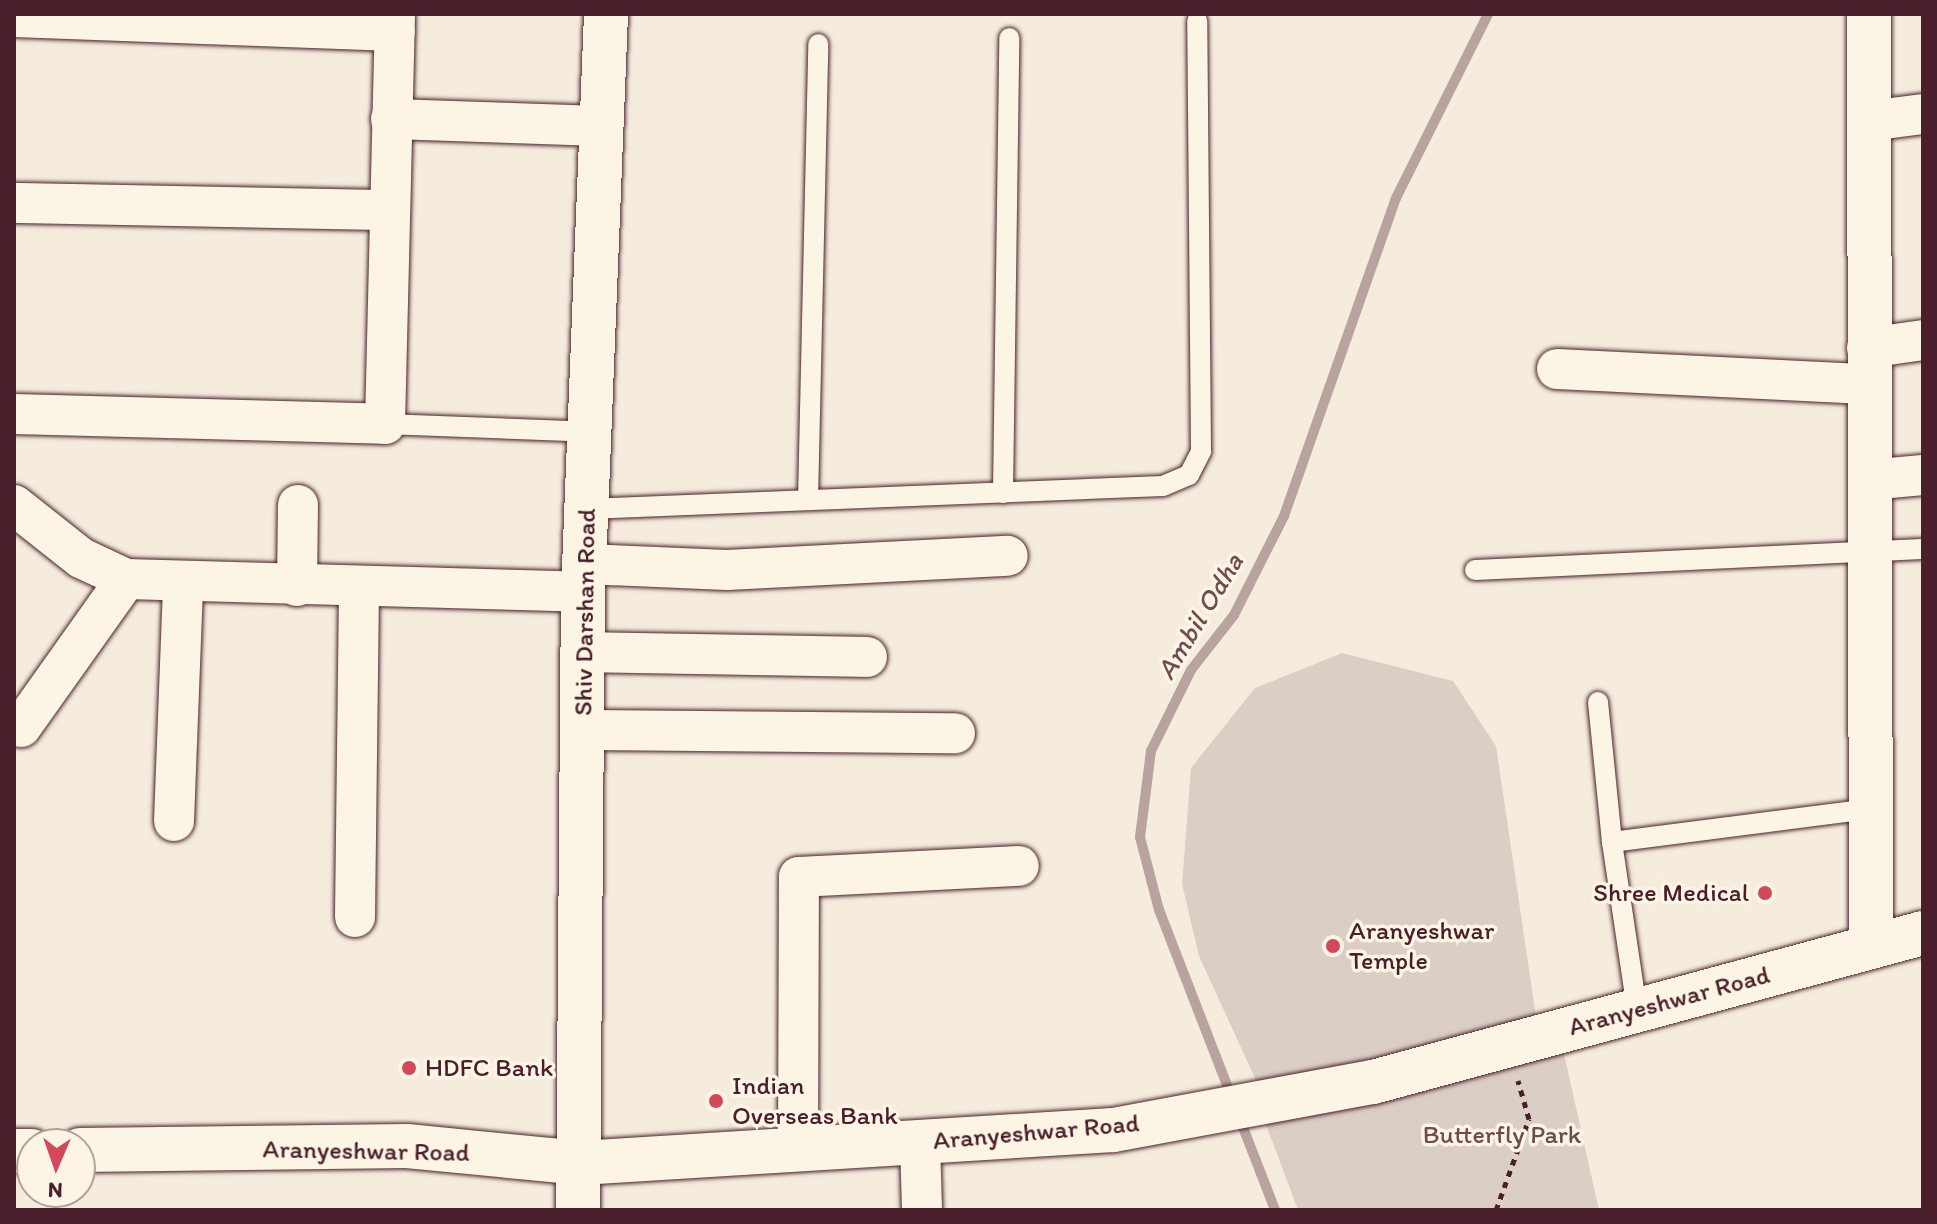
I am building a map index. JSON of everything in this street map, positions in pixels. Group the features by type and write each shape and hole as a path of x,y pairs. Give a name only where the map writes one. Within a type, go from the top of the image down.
{"street":[{"name":"Shiv Darshan Road","path":"578,1210 584,578 606,14"},
{"path":"1869,14 1867,366 1871,946"},
{"path":"14,17 395,22 387,210 385,424 14,414"},
{"path":"1868,121 1923,114"},
{"path":"391,119 602,126"},
{"path":"14,203 387,210"},
{"path":"1557,369 1867,366 1923,340"},
{"path":"1868,480 1923,475"},
{"path":"14,505 81,558 126,579 183,584 359,586 1008,556"},
{"path":"297,586 298,505"},
{"path":"21,727 126,579"},
{"path":"174,821 183,584"},
{"path":"355,917 359,586"},
{"path":"583,652 867,657"},
{"path":"582,730 955,733"},
{"path":"798,1149 799,877 1019,866"},
{"name":"Aranyeshwar Road","path":"96,1150 407,1146 580,1163 1113,1130 1373,1082 1923,933"},
{"path":"920,1142 922,1210"}],"lane":[{"path":"587,509 1163,486 1189,475 1201,451 1197,21"},
{"path":"1003,493 1009,38"},
{"path":"808,500 818,44"},
{"path":"385,424 589,432"},
{"path":"1475,570 1923,549"},
{"path":"1598,702 1612,842 1637,1010"},
{"path":"1612,842 1870,809"}],"path":[{"path":"1496,1210 1529,1119 1509,1045"}],"green space":[{"path":"1342,653 1453,681 1496,746 1539,1037 1266,1102 1199,956 1182,884 1191,768 1255,688"},
{"name":"Butterfly Park","path":"1562,1045 1599,1210 1298,1210 1262,1114"}],"waterway":[{"name":"Ambil Odha","path":"1232,1098 1159,910 1140,837 1151,751 1191,670 1234,615 1284,516 1396,198 1488,14"},
{"name":"Ambil Odha","path":"1239,1117 1275,1210"}],"place":[{"name":"Shree Medical","path":"1765,893"},
{"name":"Aranyeshwar Temple","path":"1333,946"},
{"name":"HDFC Bank","path":"409,1068"},
{"name":"Indian Overseas Bank","path":"716,1101"}]}
